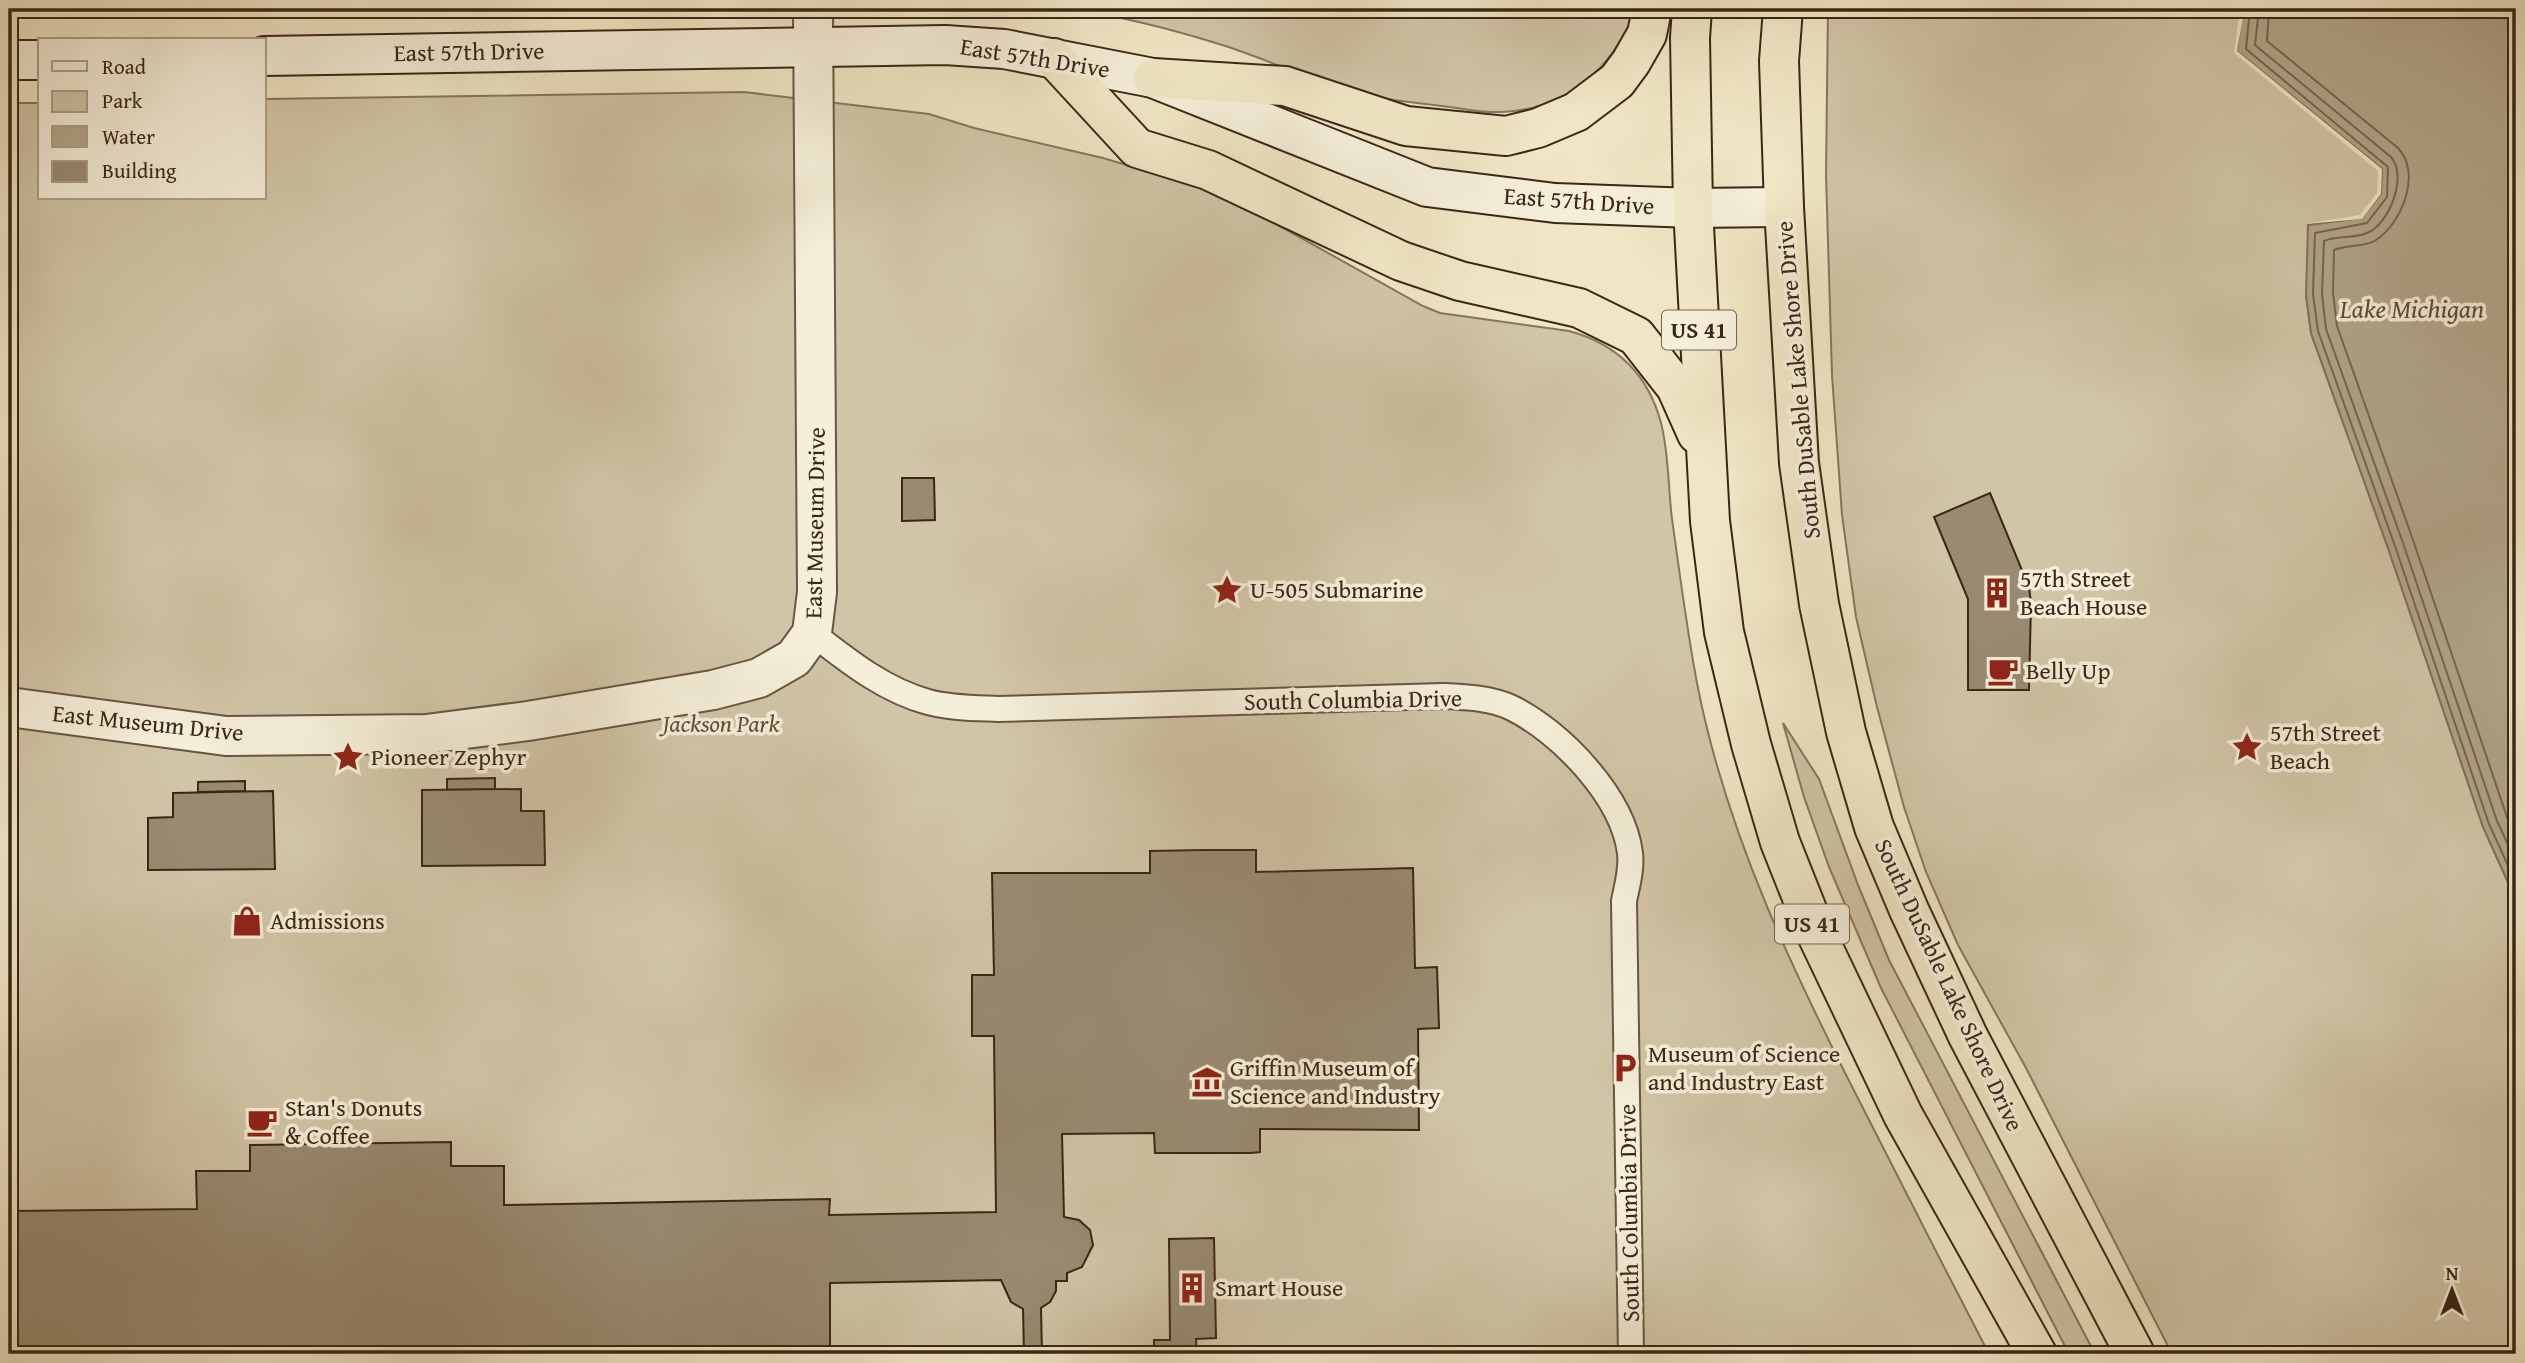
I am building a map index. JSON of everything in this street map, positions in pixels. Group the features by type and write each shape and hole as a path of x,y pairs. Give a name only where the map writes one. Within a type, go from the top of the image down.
{"highway":[{"path":"1153,78 1286,86 1406,126 1506,136 1538,128 1576,112 1617,81 1647,34 1652,9"},
{"name":"US 41","path":"1692,9 1690,38 1693,208 1710,521 1724,632 1751,744 1780,842 1817,935 1903,1115 2037,1354"},
{"name":"South DuSable Lake Shore Drive","path":"1783,9 1779,61 1784,207 1799,463 1819,604 1846,732 1874,827 1909,910 1968,1036 2136,1354"},
{"path":"1054,58 1137,148 1208,170 1401,261 1460,281 1579,308 1636,335 1676,387 1705,452"}],"main road":[{"name":"East Museum Drive","path":"9,706 226,736 426,734 528,721 713,690 759,678 794,658 812,633 817,593 813,9"},
{"name":"East 57th Drive","path":"266,56 814,46 945,45 1004,49 1153,78 1427,187 1527,201 1693,208 1784,207"},
{"path":"9,60 38,60"}],"lane":[{"name":"South Columbia Drive","path":"812,633 878,681 929,703 955,707 998,709 1443,696 1477,698 1510,707 1558,737 1597,779 1630,849 1631,866 1624,901 1632,1354"}],"green space":[{"path":"1070,9 1636,9 1615,50 1585,82 1548,103 1526,109 1496,112 1365,95 1201,38 1126,19"},
{"path":"1828,9 2243,9 2243,18 2382,169 2381,194 2306,295 2311,333 2483,827 2516,900 2516,1354 2172,1354 2026,1068 1958,945 1926,872 1904,807 1856,617 1842,515 1832,375 1826,175"},
{"name":"Jackson Park","path":"744,92 929,114 974,128 1103,158 1200,187 1244,206 1440,313 1569,331 1602,344 1616,353 1639,376 1648,390 1661,423 1672,519 1698,688 1711,744 1746,854 1815,1013 1989,1354 9,1354 9,103 38,103 38,200 266,200 266,99"},
{"path":"1783,723 1819,779 1889,960 2095,1354 2069,1354 1881,988 1829,867 1804,797"}],"water":[{"name":"Lake Michigan","path":"2243,9 2516,9 2516,900 2483,827 2311,333 2306,295 2308,225 2362,218 2381,194 2382,169 2237,51"}],"pier":[{"path":"2240,9 2243,9 2243,18 2237,51 2382,169 2381,194 2362,219 2305,224 2360,215 2377,193 2378,171 2234,53"}],"building":[{"path":"902,478 934,478 935,520 902,521"},
{"name":"57th Street Beach House","path":"1990,493 2029,587 2029,690 1968,690 1968,599 1934,517"},
{"path":"495,778 495,789 447,790 447,779"},
{"path":"245,781 245,791 198,792 198,782"},
{"path":"521,789 521,811 544,811 545,865 422,866 422,790"},
{"path":"273,791 275,869 148,870 148,818 173,817 173,793"},
{"name":"Griffin Museum of Science and Industry","path":"1256,850 1256,872 1413,868 1415,968 1437,967 1439,1028 1418,1029 1419,1130 1260,1129 1260,1152 1251,1153 1155,1153 1154,1133 1062,1134 1064,1217 1079,1220 1090,1230 1093,1245 1082,1267 1067,1273 1067,1281 1056,1281 1056,1291 1050,1302 1041,1308 1042,1354 1024,1354 1023,1309 1011,1302 1001,1280 830,1283 830,1354 9,1354 9,1211 197,1209 196,1171 250,1171 250,1145 451,1142 451,1166 504,1166 504,1205 830,1199 829,1215 996,1212 994,1036 972,1036 972,975 994,975 992,873 1150,873 1150,851"},
{"name":"Smart House","path":"1214,1238 1216,1338 1196,1339 1197,1354 1154,1354 1154,1340 1170,1340 1169,1239"}],"place":[{"name":"U-505 Submarine","path":"1227,590"},
{"name":"57th Street Beach House","path":"1997,593"},
{"name":"Belly Up","path":"2003,671"},
{"name":"57th Street Beach","path":"2247,747"},
{"name":"Pioneer Zephyr","path":"348,757"},
{"name":"Admissions","path":"247,921"},
{"name":"Museum of Science and Industry East","path":"1625,1068"},
{"name":"Griffin Museum of Science and Industry","path":"1207,1082"},
{"name":"Stan's Donuts & Coffee","path":"262,1122"},
{"name":"Smart House","path":"1192,1288"}]}
